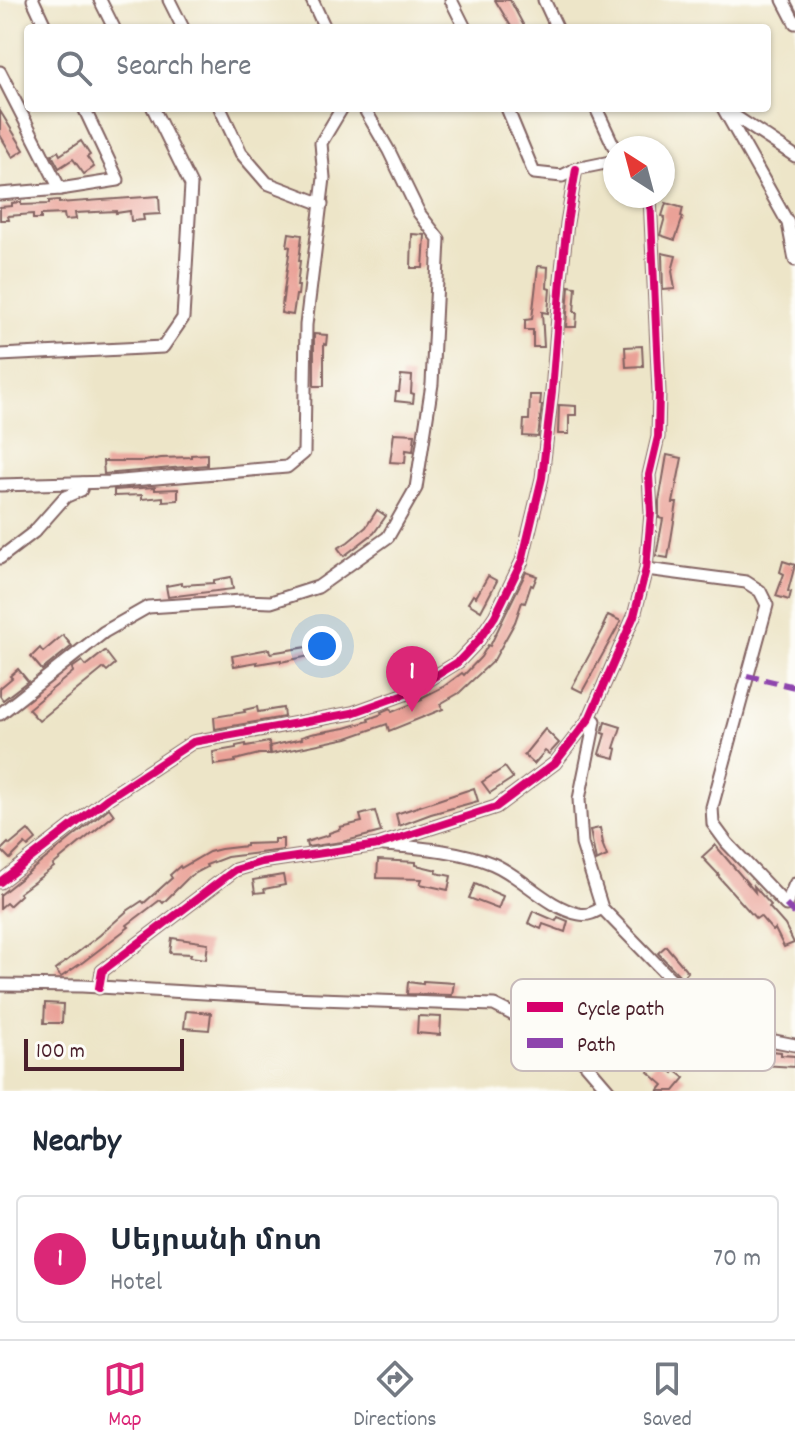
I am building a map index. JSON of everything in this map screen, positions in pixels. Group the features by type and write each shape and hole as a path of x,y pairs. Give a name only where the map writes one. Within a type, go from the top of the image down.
{"street":[{"path":"33,0 44,24"},
{"path":"100,0 112,24"},
{"path":"169,0 181,24"},
{"path":"312,0 323,24"},
{"path":"451,0 463,24"},
{"path":"544,0 555,24"},
{"path":"783,0 795,23"},
{"path":"0,72 60,189"},
{"path":"0,194 118,180 86,112"},
{"path":"0,355 163,347 183,318 191,185 155,112"},
{"path":"222,112 241,153 267,183 322,204"},
{"path":"0,485 109,482 287,467 304,453 306,325 322,204 324,178 321,143 340,112"},
{"path":"0,714 104,632 148,607 271,602 318,587 388,537 416,488 432,384 439,239 419,213 366,112"},
{"path":"509,112 534,173 562,176 576,169 603,163"},
{"path":"598,112 609,136"},
{"path":"725,112 788,223 795,260"},
{"path":"729,112 795,156"},
{"path":"0,882 108,798 193,742 352,713 408,693 458,662 478,641 495,616 522,561 542,478 564,251 576,169"},
{"path":"99,988 102,971 235,870 262,862 378,845 496,807 555,763 589,719 634,616 646,569 651,513 649,475 658,437 659,392 651,208"},
{"path":"0,558 34,532 65,497 81,490 83,483"},
{"path":"646,569 746,582 760,591 767,605 712,807 713,824 786,905 795,884"},
{"path":"595,721 579,799 582,844 602,908 671,979"},
{"path":"378,845 446,850 495,865 561,907 580,914 593,913 602,908"},
{"path":"0,985 494,1005 511,1014"},
{"path":"775,1041 795,1045"},
{"path":"592,1071 609,1091"}],"building":[{"path":"495,0 510,0 523,24 510,24"},
{"path":"0,111 24,150 13,157 0,135"},
{"path":"81,141 94,167 84,174 73,159 59,168 52,155 58,151 60,155"},
{"path":"159,196 160,214 143,215 144,220 131,221 130,211 116,211 75,213 76,219 65,220 64,214 41,215 41,219 33,219 33,214 8,216 9,220 0,220 0,207 12,206 12,203 49,204 49,201 59,200 59,203"},
{"path":"664,208 683,208 675,240 660,235 665,217 662,216"},
{"path":"289,233 302,235 298,295 293,315 281,313"},
{"path":"412,234 425,235 423,268 411,268"},
{"path":"662,253 676,256 672,271 675,289 663,290"},
{"path":"538,266 548,267 547,288 550,289 548,313 542,312 544,347 533,347 533,330 525,330 525,320 532,319"},
{"path":"569,286 576,287 576,327 566,327"},
{"path":"314,334 327,335 324,344 324,386 314,386"},
{"path":"642,346 643,366 626,367 625,347"},
{"path":"401,375 412,376 413,403 395,401"},
{"path":"530,395 541,395 538,437 523,436 524,420 529,420"},
{"path":"559,405 576,406 576,415 569,415 569,434 558,434"},
{"path":"394,433 415,434 413,451 406,450 405,463 390,462"},
{"path":"207,454 207,465 104,474 103,461 145,461"},
{"path":"667,455 682,458 673,503 677,503 668,558 656,556 663,519 659,518 659,501"},
{"path":"155,487 155,490 178,489 178,500 163,501 163,497 142,499 142,495 114,496 114,490"},
{"path":"377,510 386,516 374,533 344,556 338,548 366,527"},
{"path":"783,561 795,565 788,591 791,592 789,600 776,596 784,574 780,572"},
{"path":"526,572 537,576 494,660 459,693 440,704 443,709 389,731 387,724 347,738 271,754 270,746 369,721 390,708 392,712 422,700 462,673 464,675 490,646"},
{"path":"488,576 497,581 481,611 468,603 473,595 476,597"},
{"path":"231,577 233,589 168,597 166,586 214,583 214,580"},
{"path":"608,615 621,621 582,692 572,687"},
{"path":"63,635 72,646 42,670 31,657 40,648 43,652"},
{"path":"313,646 314,655 281,662 234,666 232,656 269,649 270,653"},
{"path":"105,651 115,664 107,671 104,668 39,721 28,709 73,672 72,668 82,661 86,666"},
{"path":"18,669 28,681 3,700 0,688"},
{"path":"257,707 258,712 283,708 284,717 215,729 214,717"},
{"path":"605,722 621,727 614,748 617,749 615,758 599,754"},
{"path":"545,729 559,743 549,754 545,751 534,764 524,755"},
{"path":"269,742 270,754 214,765 213,752"},
{"path":"505,767 513,778 490,793 482,782"},
{"path":"474,788 478,801 399,826 396,814"},
{"path":"109,808 114,815 19,893 21,895 9,906 6,903 0,908 0,895"},
{"path":"375,811 381,832 307,847 306,842 329,835 340,827 362,822 360,815"},
{"path":"600,828 607,856 596,861 590,830"},
{"path":"28,830 36,840 28,847 25,844 10,859 1,850"},
{"path":"274,839 283,839 283,850 227,857 206,865 163,903 160,900 83,962 61,977 55,970 127,911 142,901 144,903 172,878 170,875 180,866 209,852 246,844 274,843"},
{"path":"715,845 755,892 754,886 771,905 769,907 785,925 794,943 784,947 775,929 773,931 760,916 756,919 702,857"},
{"path":"378,860 416,862 416,865 437,870 436,873 451,876 448,890 420,884 422,879 377,878"},
{"path":"283,875 285,885 255,893 253,880"},
{"path":"475,884 503,896 498,909 469,898"},
{"path":"533,911 556,921 558,917 568,921 565,932 543,924 541,929 528,923"},
{"path":"172,938 208,943 206,959 190,957 191,954 170,953"},
{"path":"666,946 688,972 682,978 658,953"},
{"path":"423,981 454,983 452,995 407,994 408,982 423,984"},
{"path":"45,1003 63,1004 62,1023 44,1023"},
{"path":"186,1011 211,1013 209,1030 184,1028"},
{"path":"418,1016 441,1017 440,1035 417,1033"},
{"path":"775,1051 795,1056 795,1067 775,1066"},
{"path":"676,1071 685,1078 674,1091 658,1091 663,1085 648,1072"}],"marked path":[{"path":"747,676 795,687"},
{"path":"786,905 795,914"}],"cycle path":[{"path":"0,882 108,798 193,742 352,713 408,693 458,662 478,641 495,616 522,561 542,478 567,223 576,169"},
{"path":"99,988 102,971 235,870 262,862 378,845 496,807 555,763 589,719 634,616 646,569 651,513 649,475 658,437 659,392 651,208"}],"place":[{"name":"Սեյրանի մոտ","path":"412,712"}]}
